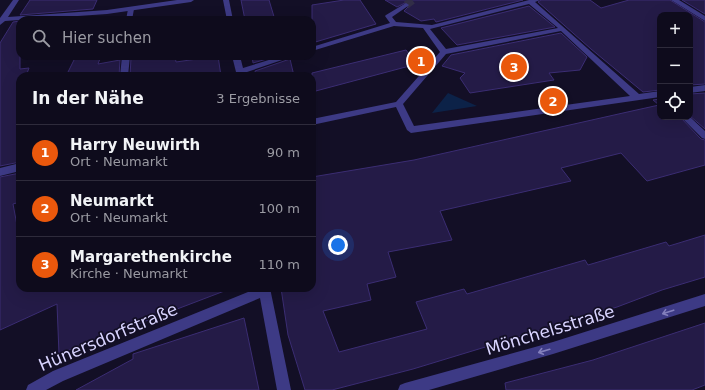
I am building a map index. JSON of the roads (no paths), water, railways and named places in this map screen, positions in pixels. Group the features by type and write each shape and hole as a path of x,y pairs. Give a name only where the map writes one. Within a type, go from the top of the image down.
{"street":[{"path":"2,21 16,0"},
{"path":"60,16 107,12 191,0"},
{"path":"226,0 229,16"},
{"path":"674,0 705,20"},
{"path":"316,48 394,24 426,28 534,1 638,98"},
{"path":"394,24 388,16 406,5"},
{"path":"130,16 131,8"},
{"path":"2,21 16,20"},
{"path":"426,28 444,52"},
{"path":"316,121 400,104 444,52 563,29"},
{"path":"124,72 126,60"},
{"path":"237,60 240,72"},
{"path":"246,72 279,60"},
{"path":"693,90 705,88"},
{"path":"400,104 412,130 657,95"},
{"path":"688,120 705,136"},
{"path":"0,172 16,168"},
{"name":"Hünersdorfstraße","path":"33,390 58,376 259,292"},
{"path":"264,292 284,390"},
{"name":"Mönchelsstraße","path":"405,390 553,348 705,300"}],"water":[{"path":"448,93 477,106 432,113"}],"tunnel":[{"path":"406,5 413,0"}],"place":[{"name":"Harry Neuwirth","path":"421,61"},
{"name":"Margarethenkirche","path":"514,67"},
{"name":"Neumarkt","path":"553,101"}]}
